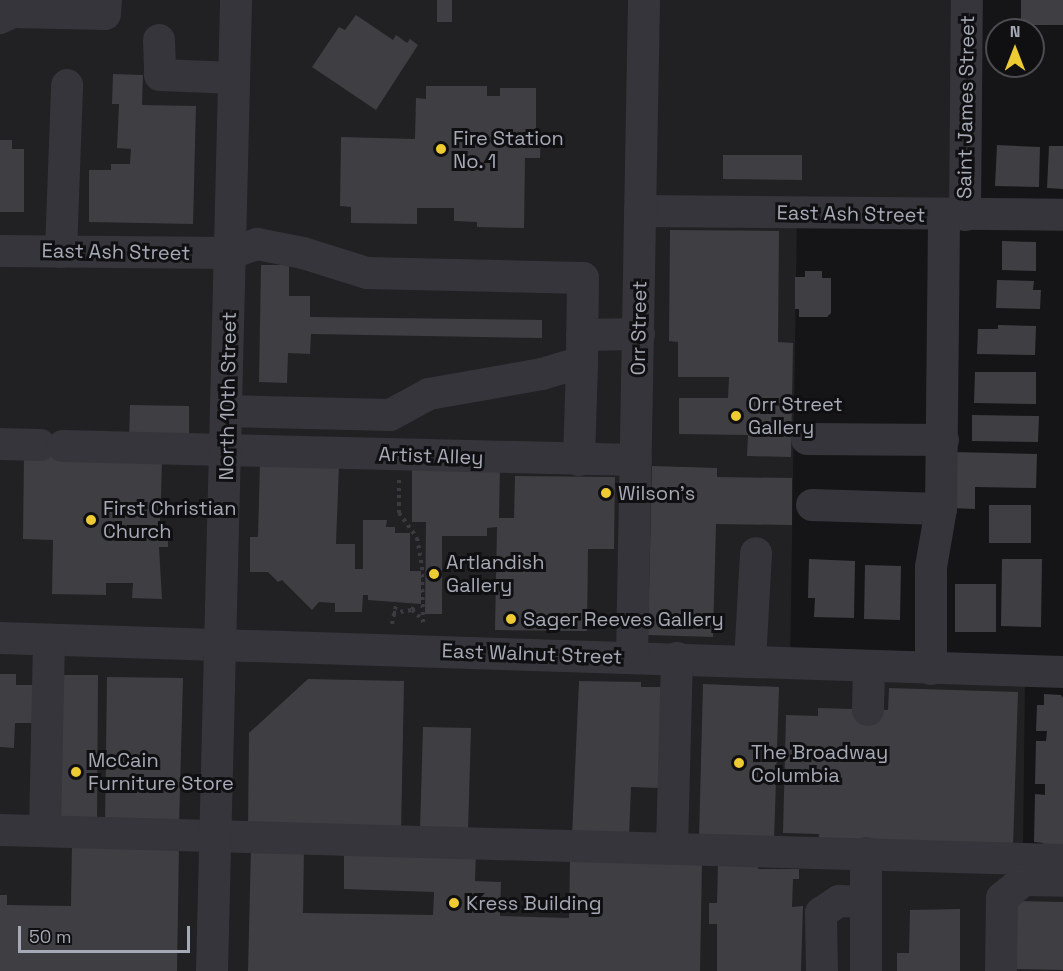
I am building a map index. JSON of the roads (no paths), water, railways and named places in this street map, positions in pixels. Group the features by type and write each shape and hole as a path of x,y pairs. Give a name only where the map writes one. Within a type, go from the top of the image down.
{"street":[{"path":"0,18 13,12 105,14 106,0"},
{"name":"North 10th Street","path":"212,971 228,411 236,0"},
{"name":"Orr Street","path":"632,656 644,0"},
{"name":"Saint James Street","path":"931,669 931,567 941,509 954,215 967,0"},
{"path":"159,40 160,75 234,78"},
{"path":"61,252 66,84"},
{"name":"East Ash Street","path":"640,211 1063,215"},
{"name":"East Ash Street","path":"0,251 231,253 257,244 303,253 367,273 583,278 582,349"},
{"path":"228,411 390,415 429,394 542,374 582,349 639,334"},
{"path":"579,460 582,349"},
{"path":"807,440 943,440"},
{"name":"Artist Alley","path":"0,444 636,460"},
{"path":"812,505 941,509"},
{"path":"750,661 756,553"},
{"name":"East Walnut Street","path":"0,638 632,656 931,669 1063,672"},
{"path":"45,831 49,639"},
{"path":"672,847 677,658"},
{"path":"868,710 869,666"},
{"path":"0,830 672,847 862,849 1063,860"},
{"path":"862,849 867,902 866,971"},
{"path":"1001,971 1002,898 1024,880 1063,881"},
{"path":"822,971 821,913 839,901 867,902"}],"place":[{"name":"Fire Station No. 1","path":"441,149"},
{"name":"Orr Street Gallery","path":"736,416"},
{"name":"Wilson's","path":"606,493"},
{"name":"First Christian Church","path":"91,520"},
{"name":"Artlandish Gallery","path":"434,574"},
{"name":"Sager Reeves Gallery","path":"511,619"},
{"name":"The Broadway Columbia","path":"739,763"},
{"name":"McCain Furniture Store","path":"76,772"},
{"name":"Kress Building","path":"454,903"}]}
